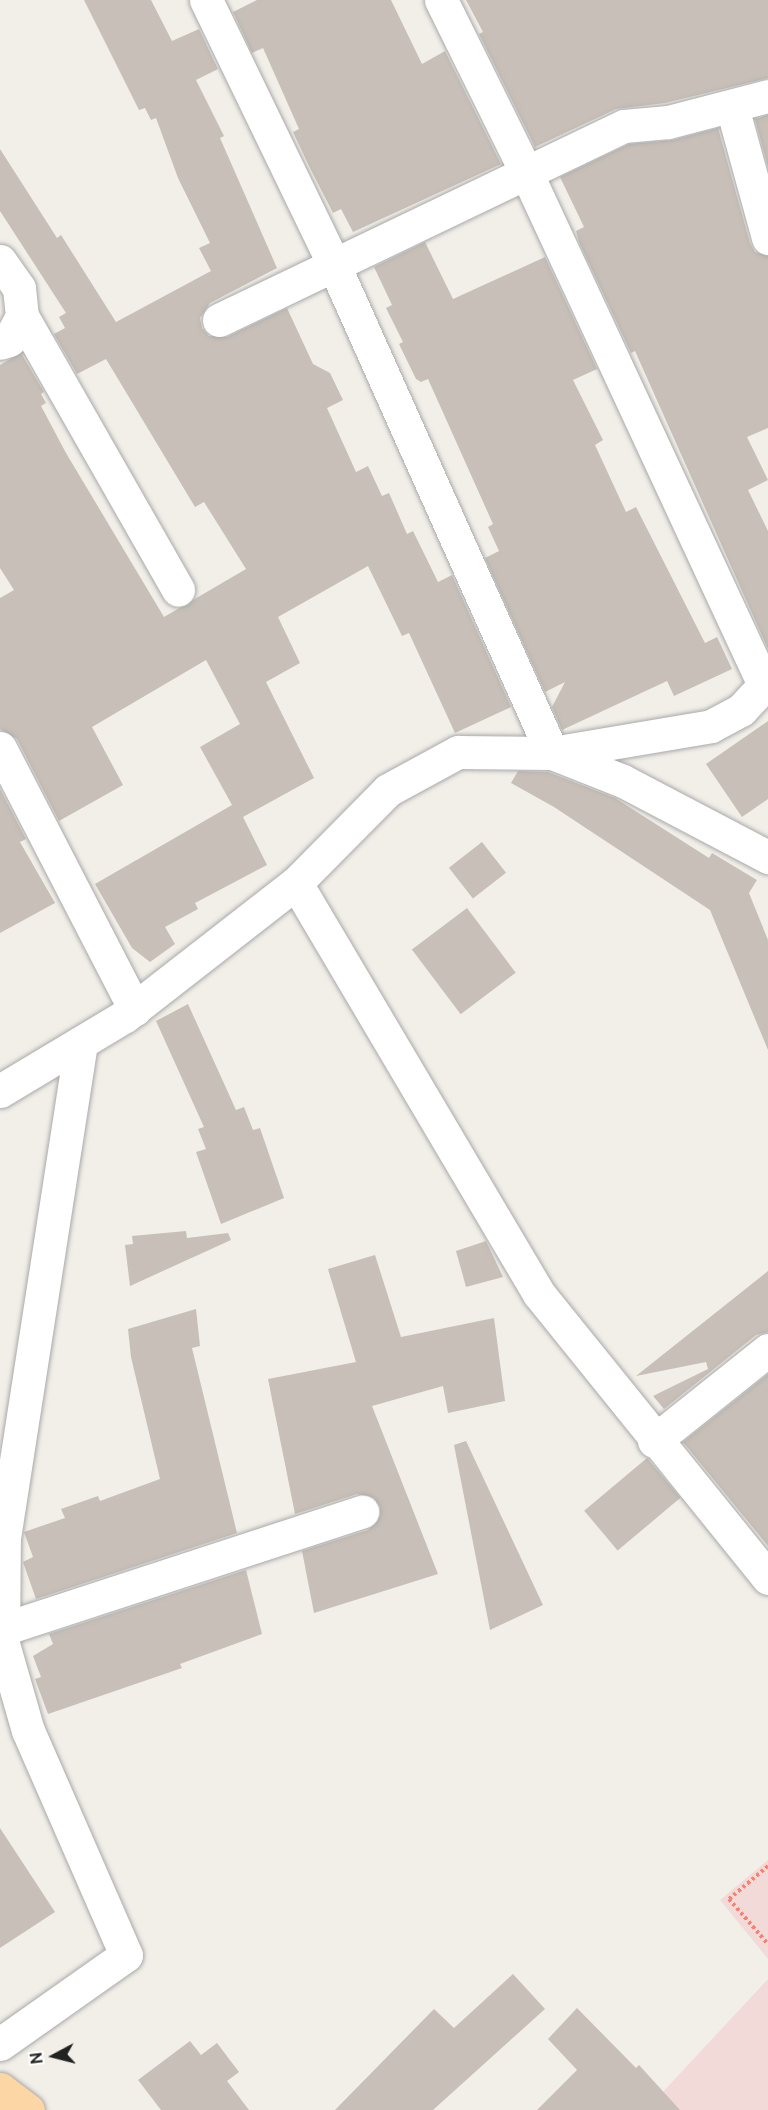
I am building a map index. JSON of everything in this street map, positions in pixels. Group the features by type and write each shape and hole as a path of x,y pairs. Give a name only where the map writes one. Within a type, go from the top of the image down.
{"main road":[{"path":"0,2089 28,2110"}],"street":[{"path":"207,0 334,265 552,753 623,781 768,857"},
{"path":"0,1091 135,1009 296,883 388,789 458,752 552,753 711,726 741,710 766,683 526,172 441,0"},
{"path":"219,320 624,126 668,122 768,96"},
{"path":"732,107 768,238"},
{"path":"0,261 19,288 22,316 178,590"},
{"path":"0,343 9,340 22,316"},
{"path":"0,748 135,1009"},
{"path":"296,883 539,1294 654,1441 763,1564"},
{"path":"0,2044 126,1955 28,1731 3,1644 4,1538 81,1042"},
{"path":"654,1441 768,1350"},
{"path":"3,1629 362,1512"}],"path":[{"path":"768,1866 729,1899 768,1944"}],"shaded area":[{"path":"768,1860 768,1959 720,1900"},
{"path":"768,1979 768,2110 646,2110"}],"building":[{"path":"84,0 151,0 172,41 199,29 218,69 196,80 224,136 220,138 277,268 210,303 200,318 202,328 209,336 227,337 287,308 313,364 330,373 343,400 327,408 356,472 368,466 382,496 389,493 407,534 413,531 438,582 452,575 511,707 455,733 409,633 402,636 368,566 278,617 300,663 266,682 314,778 243,817 267,865 195,903 198,909 165,927 175,944 150,962 132,948 95,884 232,805 200,747 240,724 206,660 92,727 123,785 59,821 17,739 0,729 0,598 14,590 0,568 0,365 21,353 44,392 41,394 46,403 41,406 66,453 164,617 246,569 204,502 195,507 106,359 77,374 54,334 65,328 59,317 66,313 0,211 0,149 57,238 61,235 116,322 211,271 199,248 210,243 178,178 156,118 151,120 145,108 139,110"},
{"path":"257,0 391,0 422,64 445,51 501,164 353,232 341,209 333,213 309,166 293,132 299,129 263,48 252,53 233,12"},
{"path":"466,0 768,0 768,78 665,103 616,109 535,147 479,34 483,32"},
{"path":"768,115 768,167 755,119"},
{"path":"718,128 750,243 755,252 768,256 768,428 747,437 768,480 748,490 768,531 768,649 635,351 631,353 579,242 576,231 584,227 560,177 629,144 673,140"},
{"path":"425,242 453,299 545,257 597,369 573,380 603,440 595,445 626,512 636,507 705,643 717,637 732,669 674,696 667,681 562,730 552,707 565,682 545,692 485,558 499,551 488,527 493,524 428,379 421,382 416,379 399,344 403,342 386,308 392,305 374,267"},
{"path":"768,721 768,799 742,817 706,764"},
{"path":"518,771 548,772 615,798 709,858 712,853 757,880 749,893 768,940 768,1050 710,910 554,807 511,783"},
{"path":"0,789 26,839 20,842 55,903 0,933"},
{"path":"482,842 506,873 473,899 449,868"},
{"path":"467,908 516,973 461,1014 412,950"},
{"path":"188,1004 236,1110 244,1107 253,1130 260,1128 284,1198 221,1224 196,1152 206,1149 198,1129 204,1127 156,1021"},
{"path":"186,1231 187,1238 228,1233 231,1240 130,1286 125,1245 133,1244 132,1236"},
{"path":"486,1241 503,1277 466,1287 456,1251"},
{"path":"375,1255 401,1337 494,1318 505,1401 448,1413 443,1386 372,1406 438,1574 314,1613 302,1551 368,1530 380,1516 380,1507 374,1498 357,1494 295,1514 268,1379 356,1362 328,1269"},
{"path":"768,1271 768,1332 756,1335 664,1409 653,1396 708,1369 706,1362 636,1376"},
{"path":"196,1309 200,1346 192,1348 237,1533 36,1599 23,1562 33,1557 24,1532 65,1518 61,1509 98,1496 100,1501 160,1479 131,1357 128,1329"},
{"path":"768,1374 768,1546 683,1442"},
{"path":"466,1441 543,1605 490,1630 454,1445"},
{"path":"647,1458 680,1498 618,1551 584,1511"},
{"path":"246,1570 262,1634 180,1664 182,1668 48,1714 35,1679 41,1677 33,1656 53,1644 49,1634"},
{"path":"0,1828 55,1912 0,1948"},
{"path":"513,1974 545,2009 433,2110 335,2110 434,2009 454,2028"},
{"path":"577,2008 636,2068 639,2065 680,2110 537,2110 577,2070 548,2039"},
{"path":"190,2041 201,2055 217,2043 239,2072 227,2081 249,2110 161,2110 138,2080"}]}
